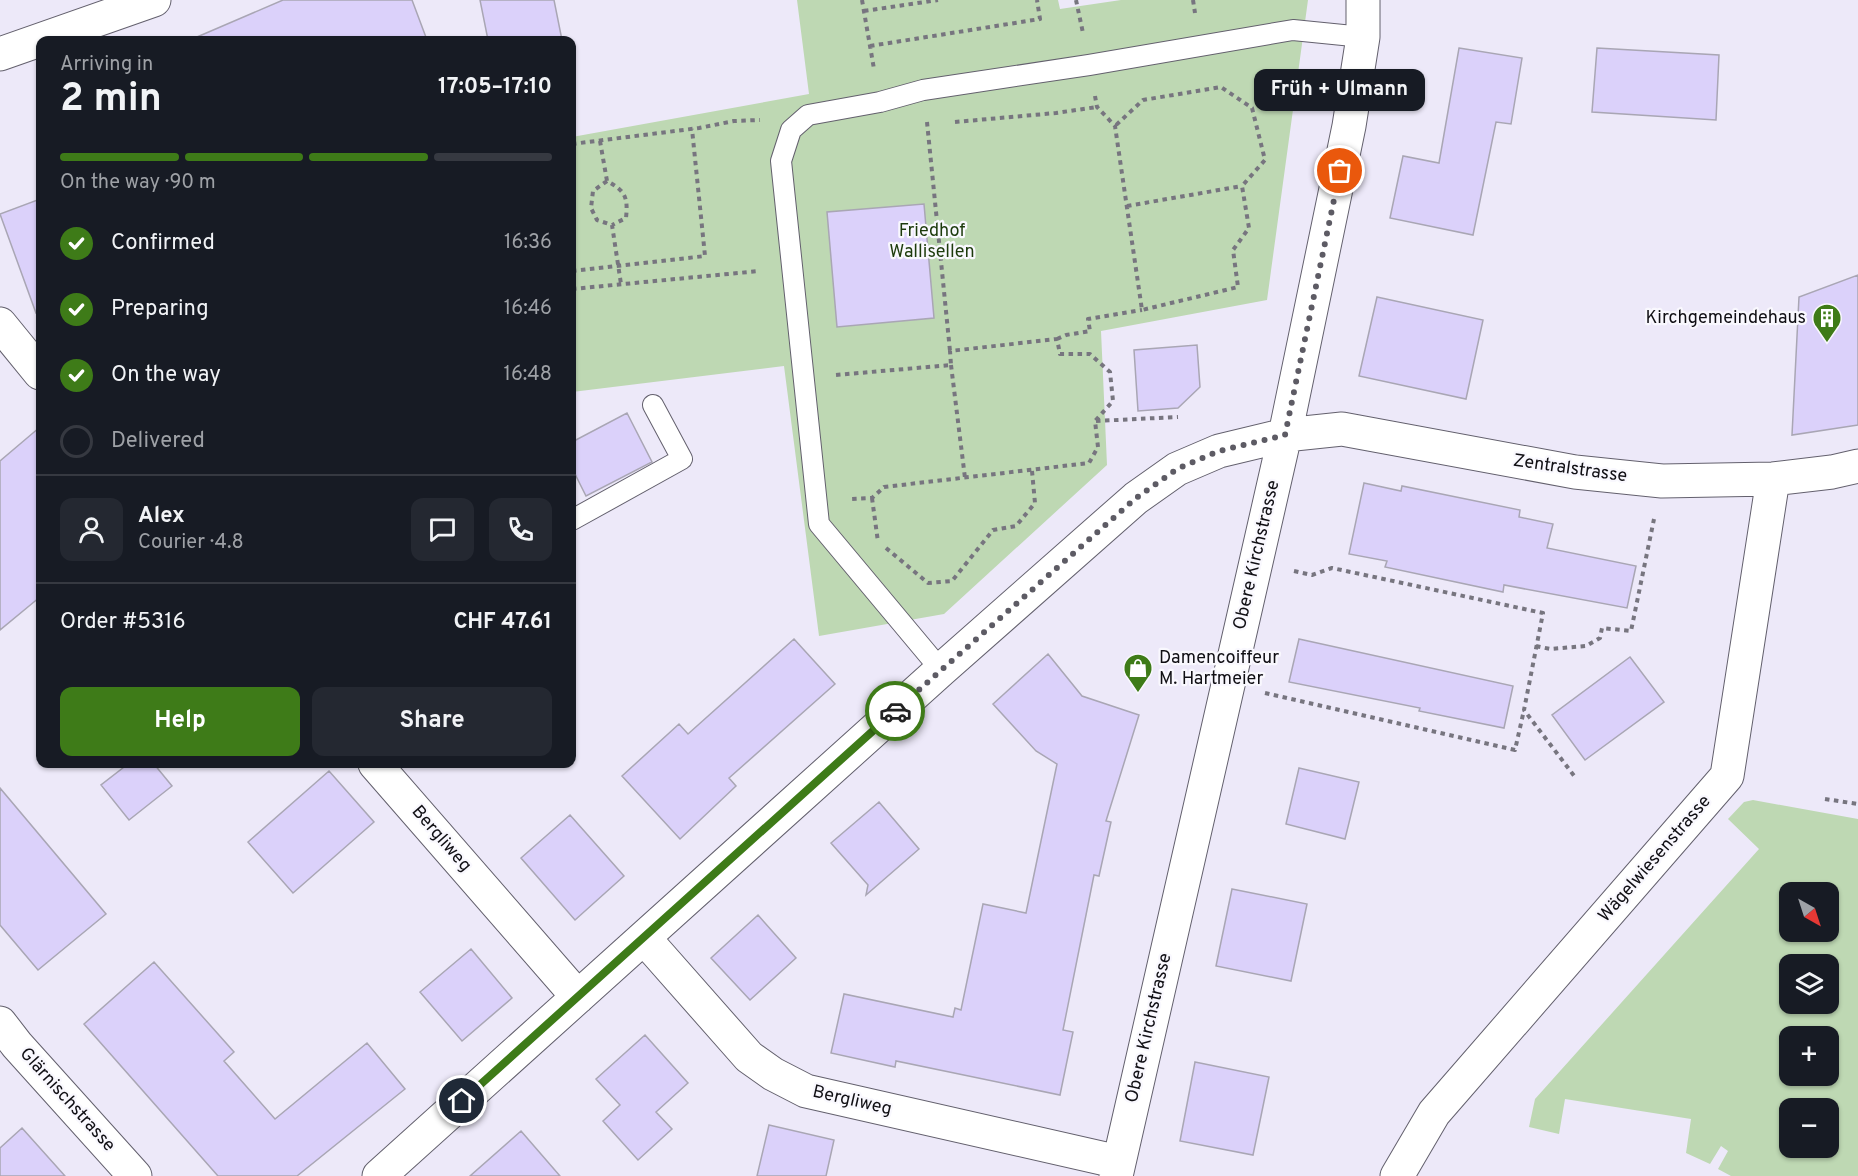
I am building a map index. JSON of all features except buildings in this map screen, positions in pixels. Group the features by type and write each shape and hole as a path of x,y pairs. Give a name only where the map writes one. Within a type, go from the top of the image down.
{"street":[{"path":"51,36 154,0"},
{"name":"Obere Kirchstrasse","path":"1117,1169 1285,435 1349,126 1363,37 1363,0"},
{"path":"0,54 36,41"},
{"path":"0,324 36,368"},
{"name":"Zentralstrasse","path":"380,1176 941,670 1136,498 1177,469 1219,451 1285,435 1342,429 1575,472 1662,481 1773,479 1832,472 1858,466"},
{"name":"Wägelwiesenstrasse","path":"1396,1176 1434,1113 1727,776 1773,479"},
{"name":"Bergliweg","path":"378,768 578,997"},
{"name":"Bergliweg","path":"644,938 748,1057 773,1074 806,1091 1117,1169"},
{"name":"Glärnischstrasse","path":"6,1042 135,1176"}],"lane":[{"path":"941,670 819,524 782,161 790,130 808,115 880,102 923,90 1089,65 1293,30 1363,37"},
{"path":"576,518 682,459 652,405"}],"path":[{"path":"862,0 870,46 1040,19 1037,0"},
{"path":"864,11 938,0"},
{"path":"1089,65 1097,107 1115,126 1142,310"},
{"path":"1115,126 1143,100 1221,87 1252,108 1265,159 1242,186 1126,206"},
{"path":"954,122 1097,107"},
{"path":"576,144 692,129 734,121"},
{"path":"928,124 964,478"},
{"path":"576,271 705,256 692,129"},
{"path":"600,141 607,181 619,188 627,201 626,218 612,225 597,220 591,208 593,191 607,181"},
{"path":"950,351 1057,339 1066,334 1090,331 1088,319 1142,310 1238,287 1233,250 1249,228 1242,186"},
{"path":"612,225 621,284"},
{"path":"576,289 793,268"},
{"path":"817,502 872,498 884,487 1089,463 1098,447 1095,421 1113,401 1110,372 1090,354 1060,354 1057,339"},
{"path":"804,378 951,365"},
{"path":"1095,421 1178,417"},
{"path":"872,498 878,542 928,582 952,581 993,530 1016,526 1035,503 1032,471"},
{"path":"1536,646 1550,649 1586,646 1600,638 1602,628 1631,631 1656,510"},
{"path":"1259,691 1515,750 1524,710 1543,613 1332,568 1312,575 1284,569"},
{"path":"1524,710 1575,777"},
{"path":"1825,799 1858,804"}],"green space":[{"name":"Friedhof Wallisellen","path":"797,0 1058,0 1060,9 1121,0 1308,0 1267,300 1101,331 1107,465 944,614 819,636 784,366 576,392 576,136 809,94"},
{"path":"1753,800 1858,819 1858,1176 1731,1176 1718,1169 1728,1151 1721,1146 1710,1164 1686,1153 1691,1119 1565,1099 1559,1134 1529,1127 1535,1099 1759,849 1728,819 1744,802"}],"way so far":[{"path":"895,711 1136,498 1177,469 1219,451 1285,435 1340,171"}],"place":[{"name":"Früh + Ulmann","path":"1340,171"},
{"name":"Kirchgemeindehaus","path":"1827,344"},
{"name":"Damencoiffeur M. Hartmeier","path":"1138,694"}],"route":[{"path":"462,1101 895,711"}]}
